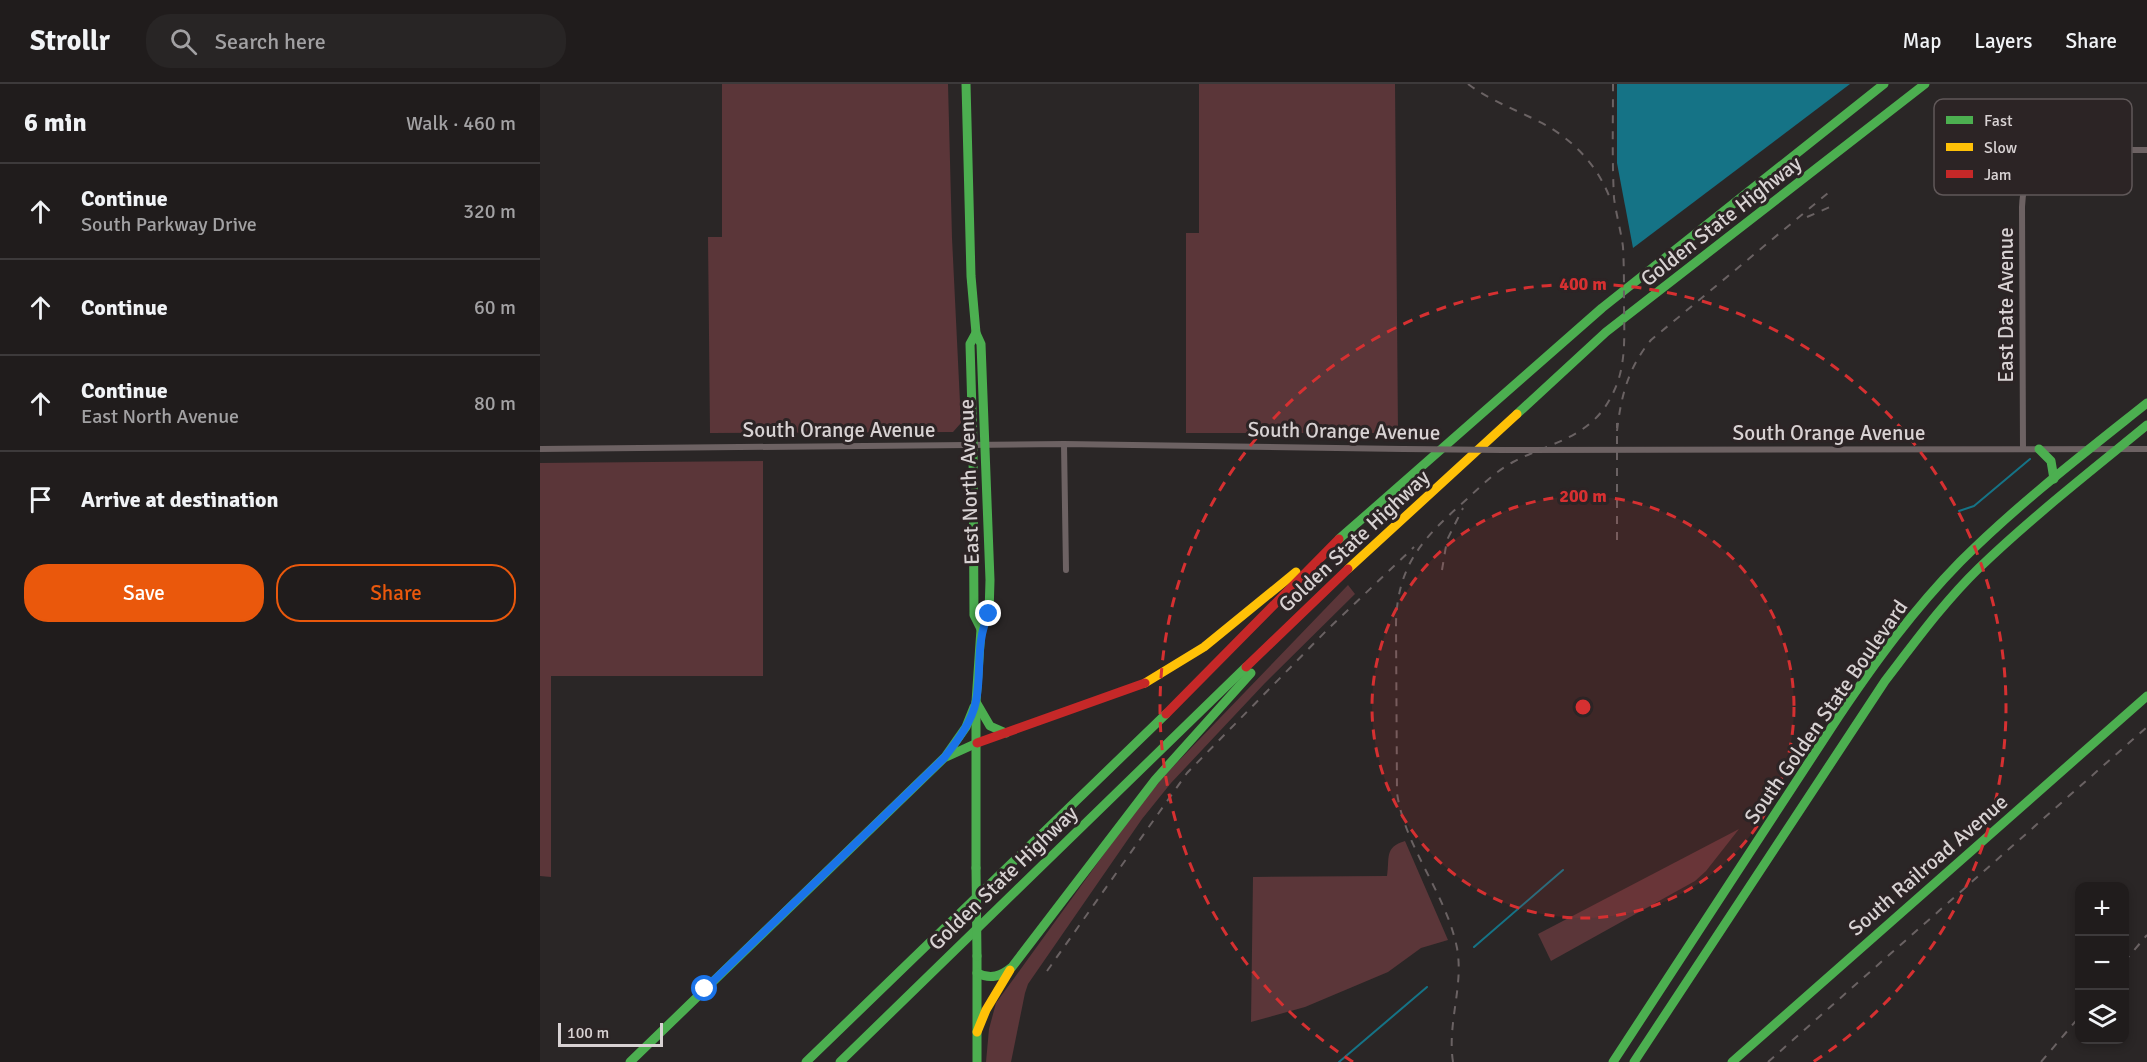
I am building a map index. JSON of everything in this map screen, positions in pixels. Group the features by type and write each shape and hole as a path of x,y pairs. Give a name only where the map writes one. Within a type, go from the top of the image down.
{"main road":[{"name":"East North Avenue","path":"966,84 969,220 976,333 981,344 990,580 989,614 981,629 976,702 977,1062"},
{"name":"Golden State Highway","path":"806,1062 1119,761 1342,536 1602,309 1884,84"},
{"name":"Golden State Highway","path":"840,1062 1333,583 1606,332 1925,84"},
{"name":"East North Avenue","path":"976,333 970,344 974,615 981,629"},
{"name":"South Golden State Boulevard","path":"1613,1062 1838,718 1895,637 1936,587 2012,513 2147,403"},
{"name":"South Golden State Boulevard","path":"1634,1062 1860,718 1908,650 1943,606 1992,555 2147,425"},
{"path":"2039,449 2051,459 2055,469 2054,479"},
{"path":"944,758 977,743 1143,684 1177,667 1342,536"},
{"path":"977,1032 986,1010 1012,967 1155,780 1333,583"},
{"name":"South Railroad Avenue","path":"1732,1062 2147,696"},
{"path":"976,702 987,723 998,731 1006,733"},
{"path":"630,1062 944,758 966,727 976,702"},
{"path":"977,972 993,978 1002,975 1012,967"}],"street":[{"name":"East Date Avenue","path":"2132,150 2147,150"},
{"name":"East Date Avenue","path":"2022,449 2023,195"},
{"name":"South Orange Avenue","path":"540,448 1064,444 1503,450 2147,449"},
{"path":"1064,444 1066,570"}],"shaded area":[{"path":"722,84 948,84 952,238 961,423 953,432 710,433 708,237 722,237"},
{"path":"1199,84 1395,84 1398,433 1186,433 1186,233 1199,233"},
{"path":"763,461 763,676 551,676 551,877 540,876 540,463"},
{"path":"1348,585 1355,594 1265,683 1171,783 1142,819 1028,984 1011,1062 986,1062 989,1029 996,1003 1133,814 1165,775"},
{"path":"1739,829 1706,871 1695,881 1551,961 1538,934"},
{"path":"1405,841 1448,940 1421,948 1388,972 1305,1007 1251,1022 1253,877 1387,876 1391,850 1398,843"}],"water":[{"path":"1617,84 1850,84 1633,248 1617,163"}],"waterway":[{"path":"1959,511 1974,506 2030,459"},
{"path":"1474,947 1563,870"},
{"path":"1339,1062 1427,987"}],"railway":[{"path":"1468,84 1493,100 1538,121 1573,144 1591,164 1611,201"},
{"path":"1453,1062 1452,1033 1459,962 1457,948 1444,908 1408,833 1397,793 1396,624 1401,584 1416,553 1426,539 1483,484 1507,466 1583,429 1605,407 1614,391 1623,359 1624,325 1623,247 1614,198 1613,84"},
{"path":"1617,431 1621,406 1631,372 1651,340 1828,193"},
{"path":"1807,217 1830,207"},
{"path":"1617,423 1617,540"},
{"path":"1442,570 1447,540 1463,508"},
{"path":"1047,971 1187,773 1328,629 1414,547"},
{"path":"1768,1062 2147,727"},
{"path":"2129,956 2147,935"},
{"path":"2041,1062 2075,1022"}],"traffic: fast":[{"path":"966,84 971,276 976,333 981,344 990,580 989,614 981,629 976,702 976,868"},
{"path":"1339,539 1602,308 1884,84"},
{"path":"1517,414 1606,332 1925,84"},
{"path":"976,333 970,344 974,615 981,629"},
{"path":"1613,1062 1839,716 1881,655 1911,617 1960,562 2005,520 2147,403"},
{"path":"1634,1062 1885,681 1930,623 1966,581 1999,549 2147,425"},
{"path":"2039,449 2051,461 2054,479"},
{"path":"840,1062 1246,667"},
{"path":"977,973 996,976 1012,967 1155,780 1251,673"},
{"path":"1732,1062 2147,696"},
{"path":"976,702 990,726 1006,733"},
{"path":"945,757 966,727 974,707"},
{"path":"806,1062 1166,714"},
{"path":"630,1062 944,758 977,743"},
{"path":"976,868 977,956"},
{"path":"977,956 977,1062"}],"traffic: slow":[{"path":"1348,569 1517,414"},
{"path":"1145,683 1204,647 1296,572"},
{"path":"977,1032 986,1010 1010,970"}],"traffic: jam":[{"path":"1166,714 1339,539"},
{"path":"1246,667 1348,569"},
{"path":"977,743 1145,683"}],"route":[{"path":"705,989 944,758 972,715 976,702 981,629 989,614"}]}
